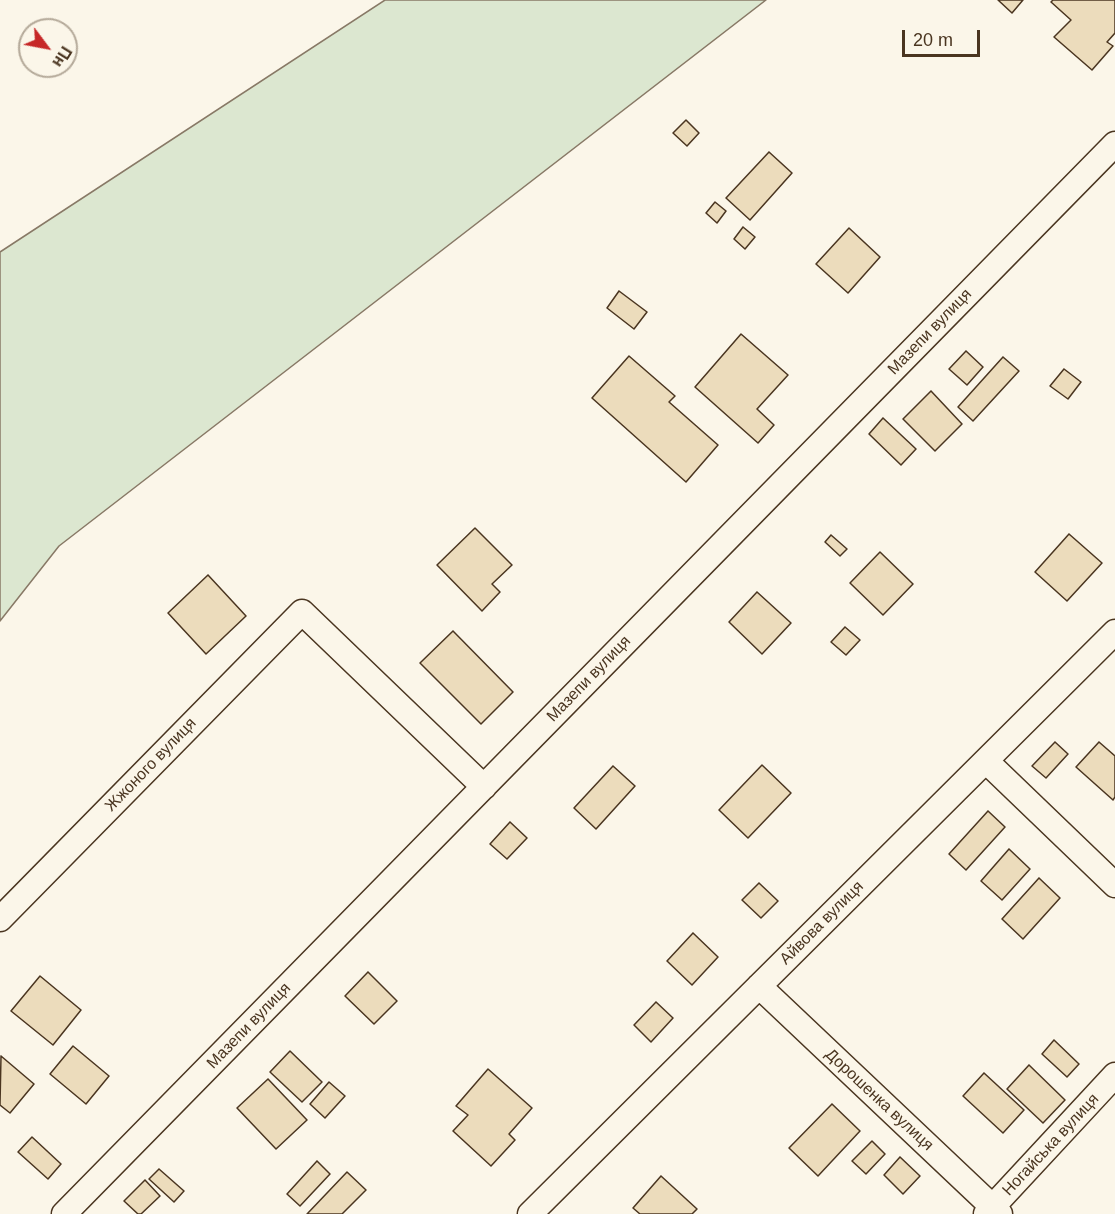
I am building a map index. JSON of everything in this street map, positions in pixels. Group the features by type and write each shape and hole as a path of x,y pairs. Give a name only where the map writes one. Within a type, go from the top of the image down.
{"street":[{"name":"Мазепи вулиця","path":"64,1214 1115,144"},
{"name":"Жжоного вулиця","path":"0,919 302,612 484,787"},
{"name":"Айвова вулиця","path":"530,1214 1115,632"},
{"path":"986,760 1115,885"},
{"name":"Дорошенка вулиця","path":"759,986 993,1212"},
{"name":"Ногайська вулиця","path":"993,1212 1115,1075"}],"green space":[{"path":"385,0 766,0 59,546 0,621 0,252"}],"building":[{"path":"998,0 1023,0 1012,13"},
{"path":"1053,0 1115,0 1115,33 1107,42 1113,46 1092,70 1054,37 1071,20 1051,2"},
{"path":"686,120 699,133 687,146 673,133"},
{"path":"769,152 792,173 750,220 726,198"},
{"path":"715,202 726,211 717,223 706,213"},
{"path":"743,227 755,237 745,249 734,239"},
{"path":"849,228 880,257 848,293 816,264"},
{"path":"619,291 647,312 634,329 607,308"},
{"path":"741,334 788,375 757,409 774,425 758,443 695,387"},
{"path":"966,351 983,367 967,385 949,369"},
{"path":"629,356 675,396 669,402 718,445 686,482 592,398"},
{"path":"1003,357 1019,371 973,421 958,407"},
{"path":"1064,369 1081,382 1068,399 1050,386"},
{"path":"931,391 962,424 935,451 903,419"},
{"path":"883,418 916,449 901,465 869,434"},
{"path":"475,528 512,565 492,584 500,592 482,611 437,565"},
{"path":"1069,534 1102,563 1067,601 1035,572"},
{"path":"831,535 847,549 840,556 825,542"},
{"path":"880,552 913,584 883,615 850,583"},
{"path":"208,575 246,616 206,654 168,613"},
{"path":"757,592 791,623 762,654 729,622"},
{"path":"845,627 860,640 846,655 831,642"},
{"path":"453,631 513,692 481,724 420,663"},
{"path":"1055,742 1068,754 1046,778 1032,766"},
{"path":"1099,742 1115,756 1115,797 1113,800 1076,767"},
{"path":"762,765 791,793 748,838 719,810"},
{"path":"613,766 635,786 596,829 574,808"},
{"path":"988,811 1005,827 966,870 949,854"},
{"path":"510,822 527,838 507,859 490,844"},
{"path":"1009,849 1030,869 1002,900 981,881"},
{"path":"1039,878 1060,898 1023,939 1002,919"},
{"path":"759,883 778,901 761,918 742,900"},
{"path":"693,933 718,957 692,985 667,961"},
{"path":"368,972 397,1001 374,1024 345,996"},
{"path":"40,976 81,1010 53,1045 11,1011"},
{"path":"656,1002 673,1018 651,1042 634,1025"},
{"path":"1054,1040 1079,1064 1067,1077 1042,1054"},
{"path":"73,1046 109,1076 86,1104 50,1074"},
{"path":"290,1051 322,1082 302,1102 270,1072"},
{"path":"1,1056 34,1084 10,1113 0,1105"},
{"path":"1029,1065 1065,1100 1043,1123 1007,1089"},
{"path":"488,1069 532,1108 509,1134 515,1140 491,1166 453,1131 468,1115 456,1106"},
{"path":"984,1073 1024,1110 1003,1133 963,1096"},
{"path":"268,1079 307,1120 276,1149 237,1108"},
{"path":"329,1082 345,1096 325,1118 310,1104"},
{"path":"832,1104 860,1131 818,1176 789,1148"},
{"path":"32,1137 61,1164 48,1179 18,1152"},
{"path":"872,1141 885,1154 866,1174 852,1161"},
{"path":"900,1157 920,1176 903,1194 884,1175"},
{"path":"317,1161 330,1174 300,1206 287,1194"},
{"path":"159,1169 184,1191 174,1202 149,1179"},
{"path":"347,1172 366,1190 342,1214 307,1214"},
{"path":"661,1176 697,1209 692,1214 640,1214 633,1208"},
{"path":"145,1180 160,1196 141,1214 138,1214 124,1201"}]}
